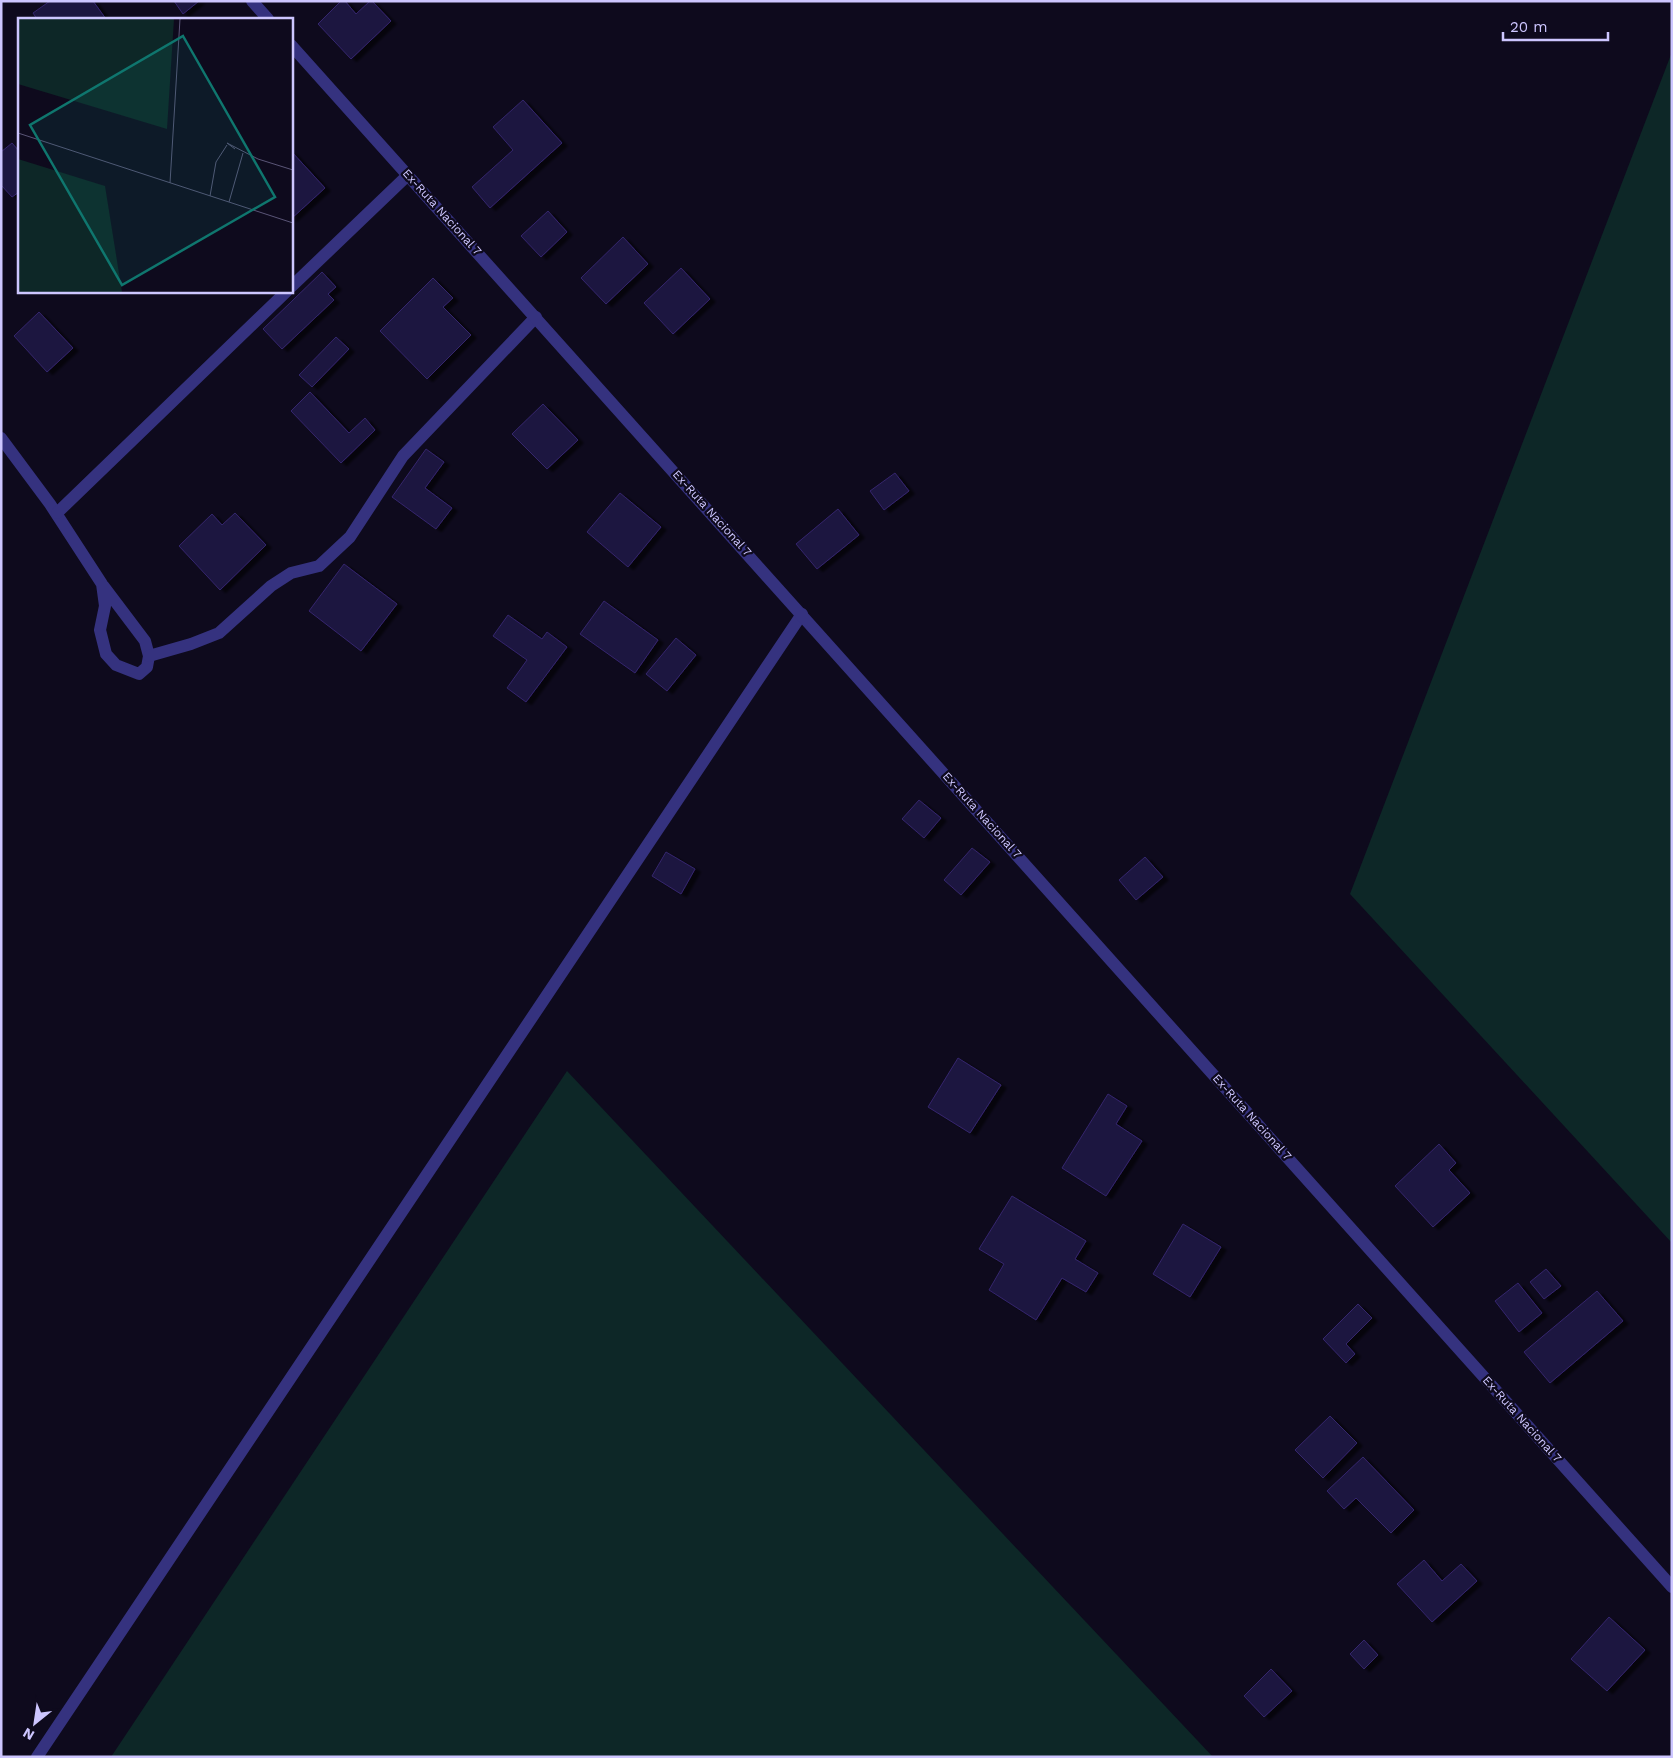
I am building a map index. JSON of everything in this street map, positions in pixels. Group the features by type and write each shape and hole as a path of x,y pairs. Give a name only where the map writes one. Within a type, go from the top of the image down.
{"street":[{"path":"252,1 267,18"},
{"name":"Ex-Ruta Nacional 7","path":"292,46 1672,1587"},
{"path":"292,287 408,175"},
{"path":"57,513 286,292"},
{"path":"150,656 191,644 219,633 271,586 291,573 318,566 350,537 403,456 536,317"},
{"path":"1,438 57,513 102,584 145,641 150,656 147,667 139,674 116,665 106,654 100,630 105,606 102,584"},
{"path":"37,1757 802,614"}],"green space":[{"path":"1672,52 1672,1243 1350,894"},
{"path":"567,1071 1213,1757 111,1757"}],"building":[{"path":"50,1 93,1 105,18 36,18 33,13"},
{"path":"174,1 199,1 183,14"},
{"path":"341,1 345,1 356,14 372,1 391,21 351,59 318,24"},
{"path":"523,100 562,143 490,208 472,187 513,150 493,127"},
{"path":"12,143 18,150 18,193 12,197 1,185 1,152"},
{"path":"292,152 325,188 292,218"},
{"path":"548,211 567,232 541,257 521,236"},
{"path":"623,237 648,264 606,304 581,278"},
{"path":"681,268 710,299 673,334 644,303"},
{"path":"322,272 336,287 328,294 334,300 282,349 263,329"},
{"path":"433,278 453,298 443,307 471,335 427,379 380,331"},
{"path":"39,312 73,348 47,372 14,336"},
{"path":"336,337 349,349 312,387 299,375"},
{"path":"310,392 349,433 365,418 375,430 341,463 291,411"},
{"path":"543,404 578,440 547,469 512,434"},
{"path":"426,449 444,462 425,488 452,508 436,529 392,497"},
{"path":"895,473 909,491 884,510 870,491"},
{"path":"620,493 661,527 628,567 587,532"},
{"path":"838,509 859,535 817,569 796,544"},
{"path":"235,513 266,545 220,590 179,546 212,514 222,525"},
{"path":"344,564 397,604 361,651 309,611"},
{"path":"604,601 658,640 635,673 580,634"},
{"path":"508,615 542,639 547,632 567,647 526,702 507,688 527,660 493,636"},
{"path":"676,638 696,655 667,691 646,674"},
{"path":"919,800 941,818 924,838 902,819"},
{"path":"972,848 990,862 961,895 944,880"},
{"path":"666,852 695,869 681,894 652,876"},
{"path":"1145,857 1163,877 1136,900 1119,880"},
{"path":"958,1058 1001,1085 970,1133 928,1107"},
{"path":"1108,1094 1127,1106 1116,1124 1142,1141 1106,1196 1062,1168"},
{"path":"1439,1144 1456,1163 1449,1170 1470,1193 1433,1227 1395,1186"},
{"path":"1012,1196 1086,1241 1075,1259 1098,1273 1086,1292 1062,1278 1036,1320 989,1290 1004,1264 979,1249"},
{"path":"1183,1224 1221,1247 1190,1297 1153,1274"},
{"path":"1546,1269 1561,1286 1544,1299 1530,1282"},
{"path":"1518,1283 1542,1313 1519,1332 1495,1301"},
{"path":"1597,1291 1623,1321 1550,1383 1524,1352"},
{"path":"1358,1304 1372,1318 1346,1344 1355,1354 1346,1363 1323,1339"},
{"path":"1330,1416 1357,1443 1323,1478 1295,1450"},
{"path":"1363,1457 1414,1510 1391,1533 1356,1498 1344,1509 1327,1491"},
{"path":"1424,1560 1442,1581 1461,1564 1477,1581 1432,1622 1397,1584"},
{"path":"1609,1617 1645,1650 1607,1691 1571,1659"},
{"path":"1364,1640 1378,1655 1364,1669 1350,1654"},
{"path":"1271,1669 1292,1691 1264,1717 1244,1696"}]}
